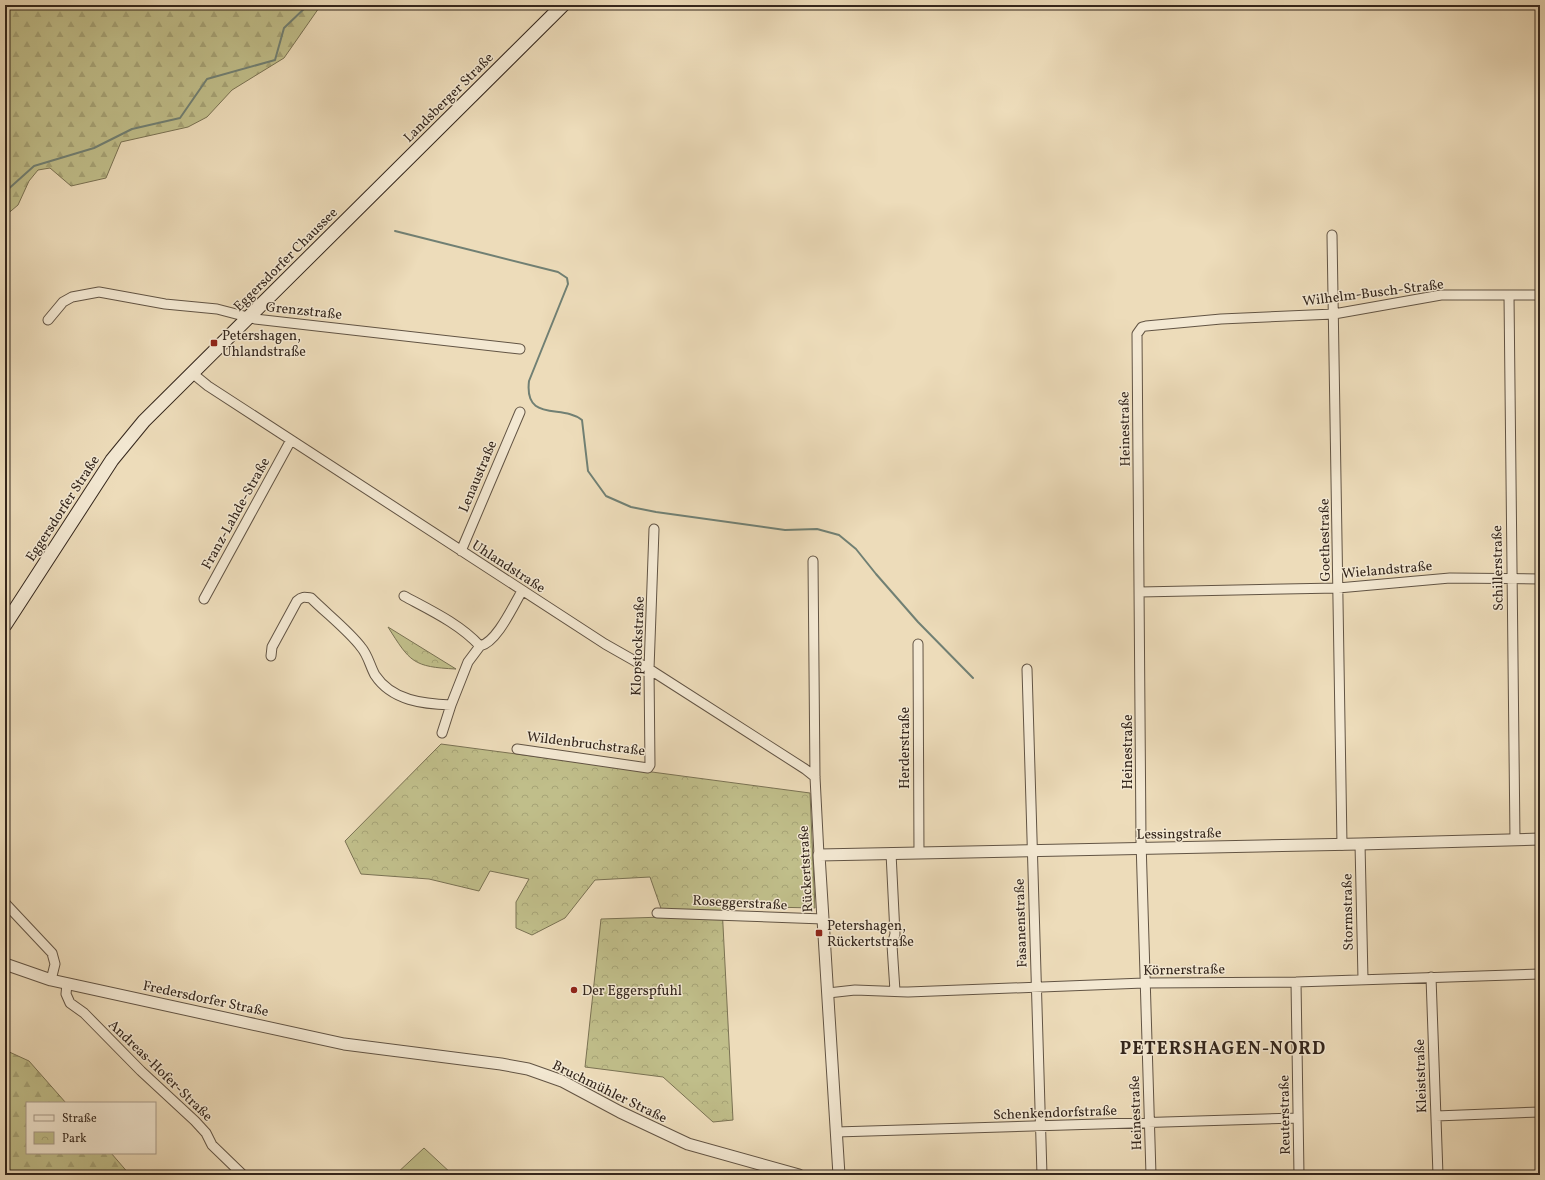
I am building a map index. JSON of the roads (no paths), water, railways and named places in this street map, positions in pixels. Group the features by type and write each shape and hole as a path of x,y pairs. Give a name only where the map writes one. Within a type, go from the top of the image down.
{"main road":[{"name":"Landsberger Straße","path":"355,212 563,5"},
{"name":"Eggersdorfer Chaussee","path":"120,449 148,416 355,212"},
{"name":"Eggersdorfer Straße","path":"5,625 120,449"}],"street":[{"name":"Goethestraße","path":"1332,235 1342,844"},
{"name":"Grenzstraße","path":"48,320 63,302 72,297 99,292 165,304 217,309 248,317 520,349"},
{"name":"Wilhelm-Busch-Straße","path":"1139,330 1146,326 1214,320 1334,314 1433,296 1540,295"},
{"name":"Schillerstraße","path":"1508,296 1515,840"},
{"name":"Heinestraße","path":"1139,330 1136,341 1142,849 1144,983 1151,1175"},
{"name":"Uhlandstraße","path":"192,373 208,386 461,552 605,644 649,668 815,777"},
{"name":"Lenaustraße","path":"461,552 520,412"},
{"name":"Franz-Lahde-Straße","path":"204,599 291,440"},
{"name":"Klopstockstraße","path":"650,765 649,668 654,529"},
{"name":"Rückertstraße","path":"813,561 815,777 839,1175"},
{"name":"Wielandstraße","path":"1140,592 1338,588 1450,578 1540,579"},
{"path":"442,733 468,662 480,646 487,644 495,635 522,591"},
{"path":"404,596 443,618 472,638 480,646"},
{"path":"271,656 272,647 297,600 302,597 311,598 362,648 375,675 388,688 412,701 425,704 451,705"},
{"name":"Herderstraße","path":"918,644 919,853"},
{"name":"Fasanenstraße","path":"1027,669 1042,1175"},
{"name":"Wildenbruchstraße","path":"517,748 648,768 650,765"},
{"name":"Lessingstraße","path":"819,855 1540,839"},
{"name":"Stormstraße","path":"1360,844 1363,979"},
{"path":"890,853 895,934 892,945 894,991"},
{"path":"5,903 52,953 55,964 51,980"},
{"name":"Roseggerstraße","path":"656,913 823,919"},
{"name":"Fredersdorfer Straße","path":"5,964 67,984 336,1042 403,1052"},
{"name":"Körnerstraße","path":"828,993 855,990 908,992 1144,983 1296,982 1540,974"},
{"name":"Kleiststraße","path":"1431,977 1438,1175"},
{"name":"Reuterstraße","path":"1296,982 1299,1175"},
{"name":"Andreas-Hofer-Straße","path":"67,984 66,994 70,1003 84,1013 141,1071 195,1121 206,1133 212,1145 243,1175"},
{"name":"Bruchmühler Straße","path":"403,1052 502,1064 528,1069 562,1081 620,1112 688,1144 799,1175"},
{"path":"1436,1116 1540,1112"},
{"name":"Schenkendorfstraße","path":"836,1132 1149,1124 1298,1118"}],"waterway":[{"path":"5,192 34,166 94,148 132,129 180,118 207,79 275,60 284,28 308,5"},
{"path":"395,231 558,272 567,278 568,284 529,381 529,394 532,403 539,408 574,415 582,420 588,471 606,496 631,507 656,512 785,530 817,529 839,535 856,549 918,622 973,678"}],"place":[{"name":"Petershagen, Uhlandstraße","path":"214,343"},
{"name":"Petershagen, Rückertstraße","path":"819,933"},
{"name":"Der Eggerspfuhl","path":"574,990"}],"district":[{"name":"PETERSHAGEN-NORD","path":"1223,1048"}]}
